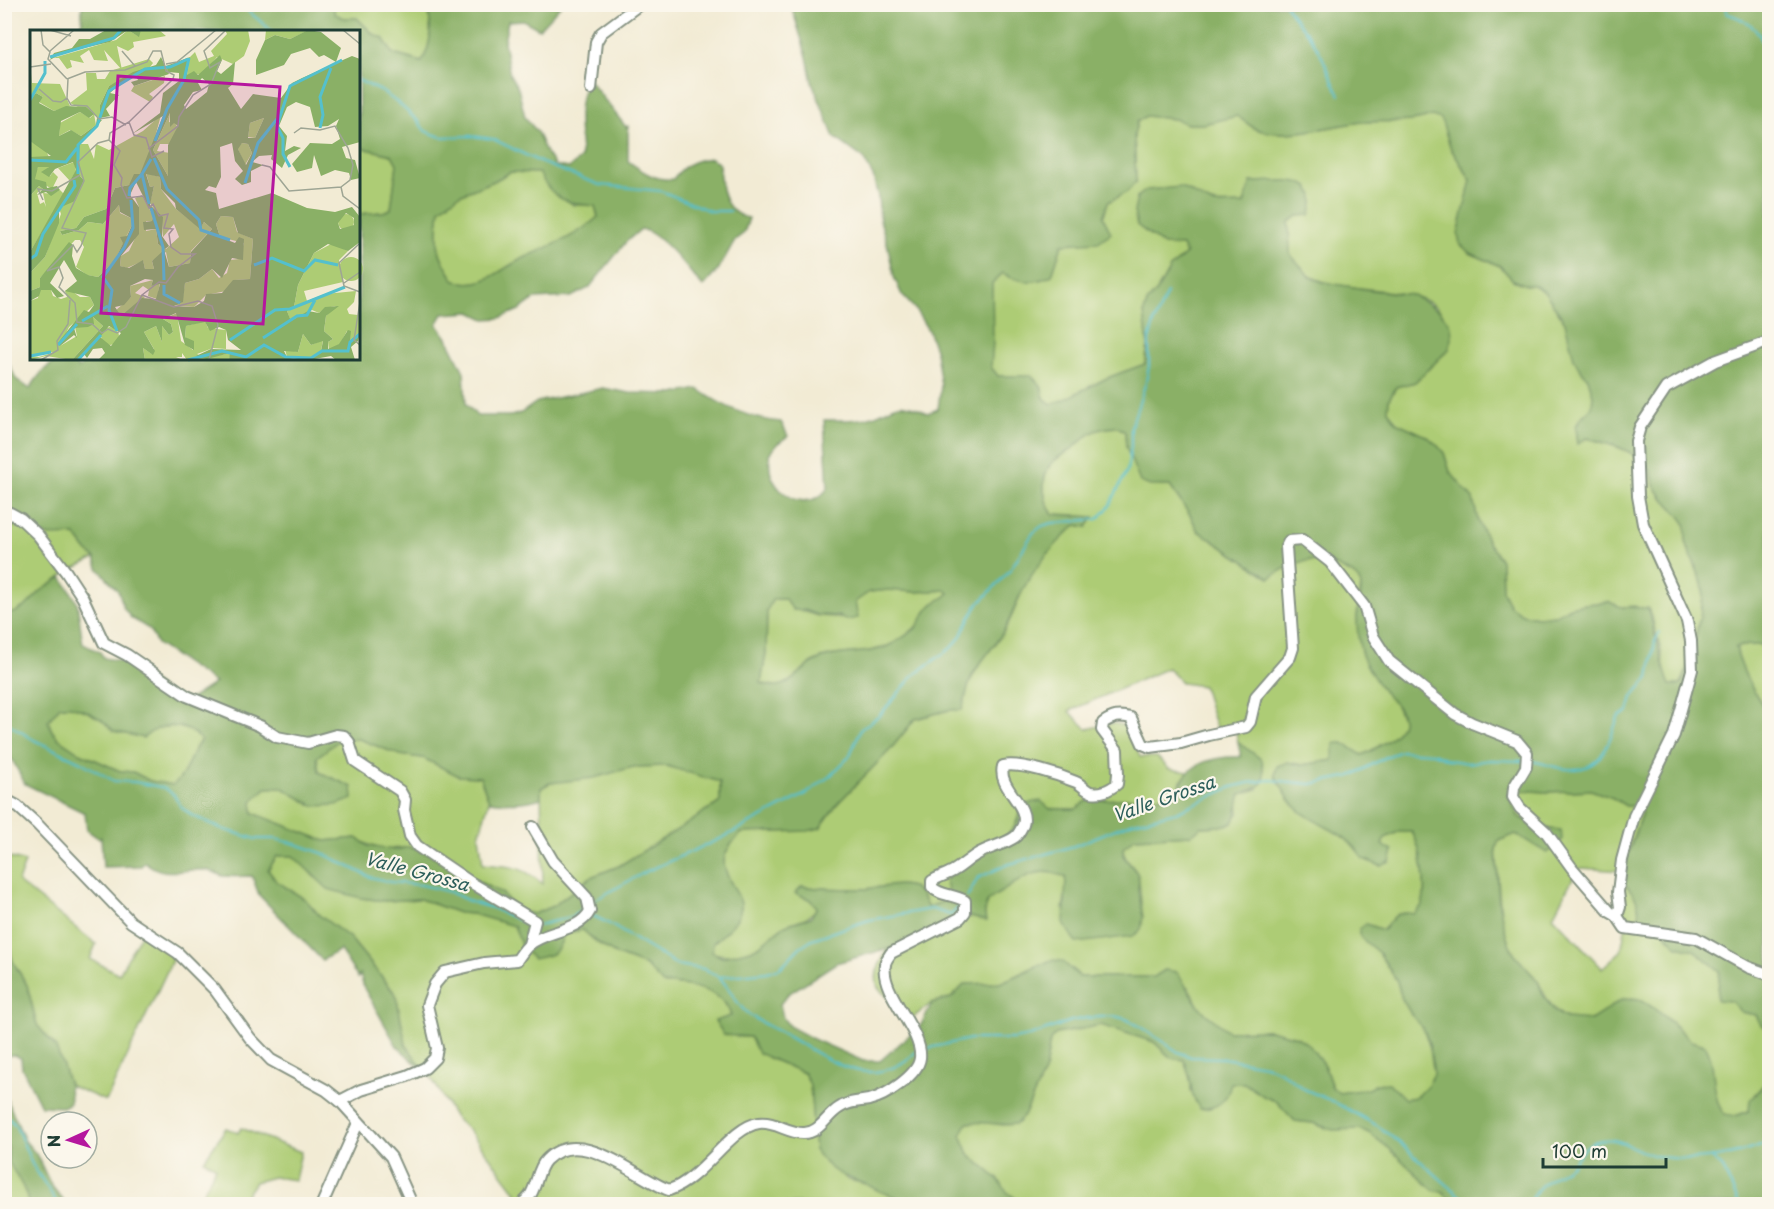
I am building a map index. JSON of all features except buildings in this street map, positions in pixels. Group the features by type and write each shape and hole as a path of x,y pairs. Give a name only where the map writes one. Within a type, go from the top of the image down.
{"street":[{"path":"591,89 596,42 601,33 640,4"},
{"path":"1617,916 1620,907 1618,892 1622,860 1634,816 1674,735 1692,670 1691,641 1687,621 1643,524 1638,496 1636,441 1640,427 1666,388 1715,361 1770,342"},
{"path":"4,511 21,519 52,553 83,598 104,643 127,655 187,696 260,726 277,737 308,743 336,735 344,736 349,742 355,761 400,791 405,800 404,810 410,837 417,846 535,921 530,944"},
{"path":"522,1204 530,1195 544,1161 558,1152 575,1148 596,1152 669,1190 679,1187 739,1133 757,1123 772,1123 803,1133 814,1131 838,1108 852,1101 871,1100 887,1093 905,1080 918,1065 920,1055 915,1038 892,995 885,964 891,953 960,918 965,912 965,901 956,896 937,892 932,886 932,881 958,868 977,854 1015,837 1022,829 1023,813 1004,782 1001,773 1003,765 1018,765 1064,778 1078,783 1089,792 1107,791 1117,784 1119,774 1117,750 1102,730 1103,723 1112,717 1131,718 1143,744 1150,747 1181,743 1246,728 1250,722 1256,696 1290,657 1293,648 1286,547 1288,541 1302,540 1330,562 1364,606 1373,636 1389,661 1455,714 1517,741 1527,753 1527,767 1514,787 1513,797 1520,808 1546,832 1572,868 1610,912 1617,916 1625,928 1696,938 1748,967 1770,975"},
{"path":"4,800 17,806 37,824 131,922 178,953 214,990 250,1038 271,1060 326,1090 340,1101 391,1157 412,1204"},
{"path":"340,1101 361,1090 408,1076 425,1068 435,1058 437,1048 427,1005 435,984 445,972 484,963 517,960 530,944 558,930 582,922 590,911 587,898 554,861 533,827"},
{"path":"322,1204 358,1123"}],"green space":[{"path":"82,5 333,5 335,14 344,18 357,18 373,34 383,38 393,54 422,62 430,34 428,5 561,5 539,29 523,20 508,21 504,42 510,75 518,88 525,117 537,132 546,153 555,166 569,168 581,158 579,108 584,88 589,80 626,127 628,126 628,161 655,177 673,179 689,164 711,158 719,164 720,181 728,205 733,211 749,218 744,233 735,240 718,270 703,287 665,244 641,229 626,242 589,288 571,297 535,299 519,310 500,318 485,319 471,312 443,314 437,324 447,338 464,372 466,404 477,416 511,416 521,413 537,402 603,388 630,393 674,394 698,389 738,411 781,422 788,436 769,454 771,474 783,492 802,501 818,497 828,488 824,420 866,418 900,405 907,405 928,413 938,409 941,386 936,352 928,330 915,309 902,295 894,277 880,220 873,176 863,158 834,137 812,82 791,5 1769,5 1769,645 1736,647 1749,683 1769,714 1769,1029 1761,1025 1756,1015 1741,1012 1731,1001 1717,1000 1720,971 1694,950 1677,946 1662,930 1654,930 1639,916 1634,895 1620,880 1641,815 1641,806 1626,806 1613,798 1591,790 1547,792 1514,790 1508,795 1518,816 1540,828 1561,830 1562,839 1547,853 1516,834 1498,841 1496,849 1499,905 1507,938 1514,954 1538,981 1543,995 1555,1012 1566,1018 1591,1020 1623,999 1642,1000 1663,1015 1691,1041 1705,1045 1711,1061 1719,1106 1724,1114 1735,1116 1749,1111 1750,1100 1769,1079 1769,1204 1455,1204 1442,1192 1433,1190 1390,1149 1369,1133 1360,1129 1333,1130 1313,1123 1295,1121 1276,1101 1265,1097 1244,1083 1231,1083 1230,1089 1221,1102 1206,1109 1200,1109 1194,1097 1184,1060 1171,1058 1154,1042 1101,1025 1056,1034 1050,1040 1045,1070 1024,1116 1016,1124 967,1123 961,1135 969,1154 998,1179 1006,1191 1019,1201 1033,1204 907,1204 898,1198 843,1176 825,1163 815,1150 810,1085 804,1073 758,1053 750,1037 724,1035 715,1021 731,1016 721,1000 704,990 683,985 663,984 646,966 617,955 596,942 583,930 564,933 560,946 554,953 533,959 522,947 514,926 473,914 459,913 420,899 385,901 361,898 328,889 293,856 277,856 268,870 276,881 306,900 319,915 350,938 396,995 406,1045 426,1073 397,1046 364,988 360,974 358,978 340,950 322,960 259,895 252,876 223,876 205,870 174,872 160,870 145,862 141,866 103,867 101,837 98,838 87,830 85,813 25,784 8,752 5,752 5,612 14,613 26,606 41,591 62,577 77,602 83,644 100,652 104,658 121,661 184,703 215,683 157,644 149,629 131,618 123,607 119,592 98,568 95,558 75,535 40,535 20,526 11,527 5,531 4,353 16,379 30,389 41,373 51,365 63,360 71,360 78,368 88,360 360,360 360,214 391,209 397,164 392,155 360,147 360,30 78,30 82,21","holes":["1146,116 1175,119 1187,124 1203,124 1237,116 1256,129 1281,133 1363,122 1406,121 1432,116 1441,119 1451,149 1471,180 1458,234 1460,244 1470,253 1500,266 1513,280 1526,285 1534,285 1545,292 1565,322 1574,359 1588,378 1593,395 1592,407 1579,420 1576,427 1578,444 1587,438 1632,453 1650,469 1658,491 1685,523 1686,541 1702,582 1703,595 1699,622 1680,685 1670,685 1648,608 1621,607 1609,602 1570,607 1556,615 1537,617 1522,614 1510,606 1502,590 1501,560 1489,544 1478,521 1473,499 1450,472 1444,453 1437,445 1428,437 1396,422 1388,410 1389,399 1396,387 1415,382 1449,349 1452,338 1451,326 1440,311 1413,295 1323,282 1310,277 1290,254 1289,222 1298,216 1310,215 1313,201 1311,191 1306,185 1286,181 1251,182 1244,204 1214,205 1181,187 1147,190 1137,197 1134,212 1137,225 1163,245 1182,246 1186,254 1170,268 1157,291 1148,301 1144,312 1148,346 1145,364 1107,378 1051,404 1044,398 1041,386 1032,376 998,376 991,367 992,283 1003,273 1015,279 1027,281 1046,278 1052,275 1062,244 1098,242 1111,233 1103,217 1108,202 1127,192 1136,182 1134,135 1137,122","510,172 539,173 555,194 568,202 595,206 598,217 571,236 515,262 492,277 466,283 455,281 438,247 440,209 459,195","1118,427 1125,432 1126,447 1140,482 1150,486 1170,486 1198,531 1270,578 1289,566 1316,561 1335,566 1354,575 1359,581 1361,590 1357,622 1362,655 1377,683 1396,704 1402,716 1401,726 1393,737 1362,755 1343,743 1334,743 1333,760 1302,765 1288,762 1277,766 1275,775 1295,806 1350,842 1363,859 1381,866 1390,862 1393,851 1382,845 1385,838 1398,832 1412,832 1421,858 1424,880 1421,907 1414,914 1399,914 1383,930 1366,924 1359,929 1361,938 1380,954 1397,981 1402,999 1424,1030 1429,1043 1434,1074 1426,1088 1416,1097 1405,1099 1389,1083 1339,1093 1332,1087 1324,1065 1309,1045 1297,1037 1269,1030 1228,1031 1198,1005 1177,972 1165,970 1154,977 1080,977 1062,961 1051,960 1000,983 965,984 951,998 932,1003 921,1025 880,1061 863,1061 813,1039 789,1026 783,1018 780,1004 788,994 836,963 901,945 967,916 986,921 985,907 990,899 1027,876 1041,872 1066,877 1064,924 1076,943 1133,936 1141,930 1143,917 1138,889 1139,880 1137,873 1124,857 1123,848 1134,838 1191,835 1201,827 1233,823 1241,794 1259,786 1264,775 1262,760 1238,742 1241,757 1221,758 1195,767 1188,773 1179,790 1169,796 1087,801 1076,809 1050,809 1041,801 1026,805 1015,826 1004,838 989,851 945,878 948,890 943,902 927,907 916,890 903,885 863,889 802,886 795,893 809,899 817,907 811,917 785,925 751,950 722,957 712,952 713,943 730,927 740,913 741,902 725,869 724,862 728,848 742,833 808,831 820,828 838,803 890,750 915,719 949,710 962,710 973,674 1003,632 1036,569 1076,525 1087,527 1094,517 1053,514 1044,490 1045,477 1050,465 1088,435 1098,430","946,590 949,593 931,605 915,629 884,648 820,659 780,686 761,683 766,653 767,610 773,599 785,599 793,610 838,616 848,620 858,618 855,602 869,592","60,706 71,706 86,711 101,719 114,731 143,738 157,729 172,726 188,730 201,740 182,775 173,785 150,781 133,772 120,771 80,753 59,739 52,731 48,721","359,739 400,755 423,758 459,776 480,777 489,801 508,803 528,801 541,798 541,788 550,783 594,778 633,767 667,766 720,782 720,803 619,866 591,877 553,906 534,914 517,911 502,893 456,872 432,855 409,847 395,850 368,846 357,838 325,841 253,813 252,801 266,788 281,787 314,806 336,805 353,799 352,787 319,772 317,757 339,740"]},
{"path":"333,5 428,5 430,34 422,62 393,54 383,38 373,34 357,18 344,18 334,14"},
{"path":"1146,116 1175,119 1187,124 1203,124 1237,116 1256,129 1281,133 1363,122 1398,122 1432,116 1442,119 1451,149 1471,180 1469,192 1470,253 1500,266 1513,280 1526,285 1534,285 1545,292 1565,322 1579,368 1588,378 1593,395 1592,407 1579,420 1576,427 1578,443 1587,438 1631,453 1647,466 1658,491 1685,523 1687,547 1702,582 1703,595 1699,622 1680,685 1670,686 1652,617 1635,606 1621,607 1609,602 1586,604 1570,607 1556,615 1537,617 1522,614 1510,606 1502,591 1501,560 1489,545 1478,521 1473,499 1450,472 1444,453 1437,445 1428,437 1396,422 1388,410 1389,399 1396,387 1415,382 1449,349 1452,338 1443,315 1431,303 1417,297 1343,286 1309,275 1289,254 1289,222 1298,216 1251,182 1244,204 1216,204 1190,191 1137,225 1163,245 1182,246 1186,254 1170,268 1157,291 1148,301 1144,312 1148,346 1145,364 1107,378 1051,404 1044,398 1041,386 1032,377 998,376 991,367 992,283 1003,273 1010,278 1052,275 1062,244 1110,233 1103,218 1108,202 1127,192 1136,182 1134,135 1137,122"},
{"path":"360,147 392,155 397,164 391,209 360,214"},
{"path":"510,172 539,173 573,205 595,205 598,217 572,236 515,262 492,277 466,283 455,281 438,247 440,209 459,195"},
{"path":"1118,427 1125,432 1126,447 1160,486 1170,486 1198,531 1270,578 1285,567 1298,562 1321,560 1333,563 1357,577 1361,585 1357,618 1362,655 1403,720 1399,730 1389,740 1362,756 1343,743 1333,750 1334,760 1296,764 1299,811 1351,843 1363,859 1381,866 1382,845 1385,838 1398,832 1412,832 1415,839 1424,880 1421,907 1414,915 1399,914 1383,930 1366,924 1379,954 1397,981 1402,999 1424,1030 1433,1058 1434,1074 1426,1088 1416,1097 1404,1099 1381,1083 1368,1089 1339,1093 1332,1087 1324,1065 1309,1045 1297,1037 1269,1030 1228,1031 1206,1014 1189,988 1165,970 1154,977 1080,977 1073,969 1040,964 1000,983 965,984 951,998 932,1003 911,1019 878,988 877,970 887,949 967,916 985,921 984,911 987,902 1027,876 1049,872 1066,877 1063,909 1142,908 1138,876 1126,859 1123,848 1133,838 1191,835 1201,827 1221,826 1239,813 1238,801 1241,794 1258,789 1262,760 1238,742 1235,728 1216,728 1203,686 1182,683 1168,668 1069,711 1087,729 1113,723 1127,726 1140,757 1157,757 1169,769 1189,772 1181,780 1179,790 1169,796 1087,801 1076,809 1021,808 1014,829 948,890 943,902 927,907 916,890 903,885 863,889 802,886 796,893 809,899 818,907 810,915 783,927 759,946 746,952 725,955 712,952 713,943 734,923 741,907 725,869 725,855 728,848 742,833 820,828 838,803 890,750 915,719 949,710 965,700 974,674 1005,631 1033,571 1076,525 1087,527 1076,515 1053,514 1050,509 1045,497 1044,484 1050,465 1093,432"},
{"path":"19,526 75,535 95,558 73,569 14,613 5,612 4,531 10,527"},
{"path":"888,590 916,592 947,590 949,593 914,628 890,645 821,658 805,667 787,683 772,686 761,683 766,653 767,610 773,599 785,599 794,610 848,620 855,607 855,601 869,592"},
{"path":"1769,645 1769,714 1749,682 1738,656 1736,647"},
{"path":"60,706 71,706 86,711 101,719 114,731 143,738 157,729 172,727 188,730 201,740 182,775 173,785 150,781 133,772 120,771 80,753 59,739 52,731 48,721"},
{"path":"359,739 400,755 423,758 459,776 480,777 489,801 479,836 483,864 508,866 521,870 543,884 541,788 550,783 633,767 667,766 720,781 720,803 619,866 591,877 553,906 534,914 517,911 502,893 409,847 382,848 369,845 357,838 325,841 253,813 252,801 266,788 281,787 314,806 352,787 319,772 317,757 339,740"},
{"path":"1514,790 1547,792 1591,790 1613,798 1626,806 1641,806 1641,815 1621,871 1582,868 1576,872 1553,916 1602,968 1621,951 1626,925 1622,924 1620,880 1634,895 1639,916 1694,950 1720,971 1717,999 1731,1001 1741,1012 1756,1015 1762,1025 1769,1029 1769,1079 1754,1095 1749,1111 1735,1116 1724,1114 1715,1096 1711,1071 1700,1053 1678,1028 1643,1001 1634,998 1619,1001 1595,1018 1579,1021 1563,1016 1551,1005 1536,979 1513,952 1501,914 1496,849 1498,841 1516,834 1547,852 1540,828 1518,816 1507,794"},
{"path":"5,856 25,862 18,882 96,944 90,959 119,974 141,934 174,956 106,1101 69,1085 55,1046 37,1025 27,985 13,962 5,929"},
{"path":"277,856 293,856 314,877 361,898 385,901 420,899 459,913 473,914 515,926 522,947 564,933 583,930 596,942 617,955 646,966 663,984 694,987 713,994 727,1008 731,1017 723,1020 737,1037 750,1037 768,1058 804,1073 810,1084 815,1150 848,1180 867,1184 882,1192 895,1195 907,1204 525,1204 469,1130 455,1118 428,1072 426,1073 406,1045 396,994 350,938 319,915 306,900 276,881 268,870"},
{"path":"4,929 8,935 13,962 27,985 37,1025 55,1046 62,1063 69,1085 70,1103 63,1107 41,1106 22,1068 21,1058 14,1055 5,1056"},
{"path":"1101,1025 1154,1042 1171,1058 1184,1060 1191,1080 1191,1091 1231,1083 1244,1083 1265,1097 1276,1101 1295,1121 1313,1123 1327,1129 1361,1129 1369,1133 1390,1149 1433,1190 1442,1192 1455,1204 1033,1204 1019,1201 969,1154 961,1135 967,1123 982,1121 1002,1125 1016,1124 1024,1116 1045,1070 1050,1040 1056,1034"},
{"path":"5,1095 25,1141 39,1160 39,1170 44,1170 51,1185 66,1204 30,1204 8,1161 8,1147 5,1141"},
{"path":"226,1128 238,1133 241,1128 301,1152 295,1180 273,1177 255,1182 240,1204 197,1204 216,1167 204,1160"},
{"path":"4,1141 8,1147 10,1163 30,1204 5,1204"}],"waterway":[{"path":"240,4 271,30"},
{"path":"1285,4 1322,56 1340,95"},
{"path":"1728,4 1726,13 1745,21 1756,29 1770,60"},
{"path":"360,81 381,91 398,103 418,121 425,131 441,137 471,136 493,139 542,163 600,185 661,191 710,211 730,211"},
{"path":"593,901 645,872 722,838 806,794 830,776 849,757 861,729 879,716 914,675 951,648 959,639 976,607 1010,570 1033,533 1042,526 1052,523 1098,519 1109,507 1127,471 1131,427 1149,366 1149,340 1167,293"},
{"name":"Valle Grossa","path":"1530,761 1567,769 1579,769 1597,760 1603,754 1618,717 1628,712 1632,697 1649,678 1655,641 1660,632"},
{"name":"Valle Grossa","path":"4,721 34,740 81,762 114,781 135,782 165,788 191,815 222,829 256,839 275,839 293,843 322,853 370,877 450,892 530,925"},
{"name":"Valle Grossa","path":"967,897 978,878 1006,865 1074,846 1130,823 1176,812 1232,787 1248,783 1270,780 1311,784 1351,776 1402,751 1433,753 1450,760 1468,763 1490,760 1524,761"},
{"name":"Valle Grossa","path":"591,915 677,965 704,969 719,977 767,972 780,968 800,947 812,939 869,920 931,909 951,915 961,905"},
{"name":"Valle Grossa","path":"575,914 585,907"},
{"name":"Valle Grossa","path":"539,925 582,914"},
{"path":"719,977 748,1014 834,1063 866,1072 883,1071 899,1065 916,1052"},
{"path":"924,1049 970,1039 1013,1039 1030,1036 1086,1018 1114,1016 1126,1019 1178,1052 1191,1057 1223,1058 1265,1065 1281,1072 1304,1089 1378,1126 1469,1204"},
{"path":"4,1113 16,1126 32,1164 58,1204"},
{"path":"1528,1204 1542,1185 1571,1165 1585,1148 1597,1141 1613,1140 1649,1154 1685,1159 1729,1155 1770,1142"},
{"path":"1711,1157 1723,1168 1739,1204"}]}
